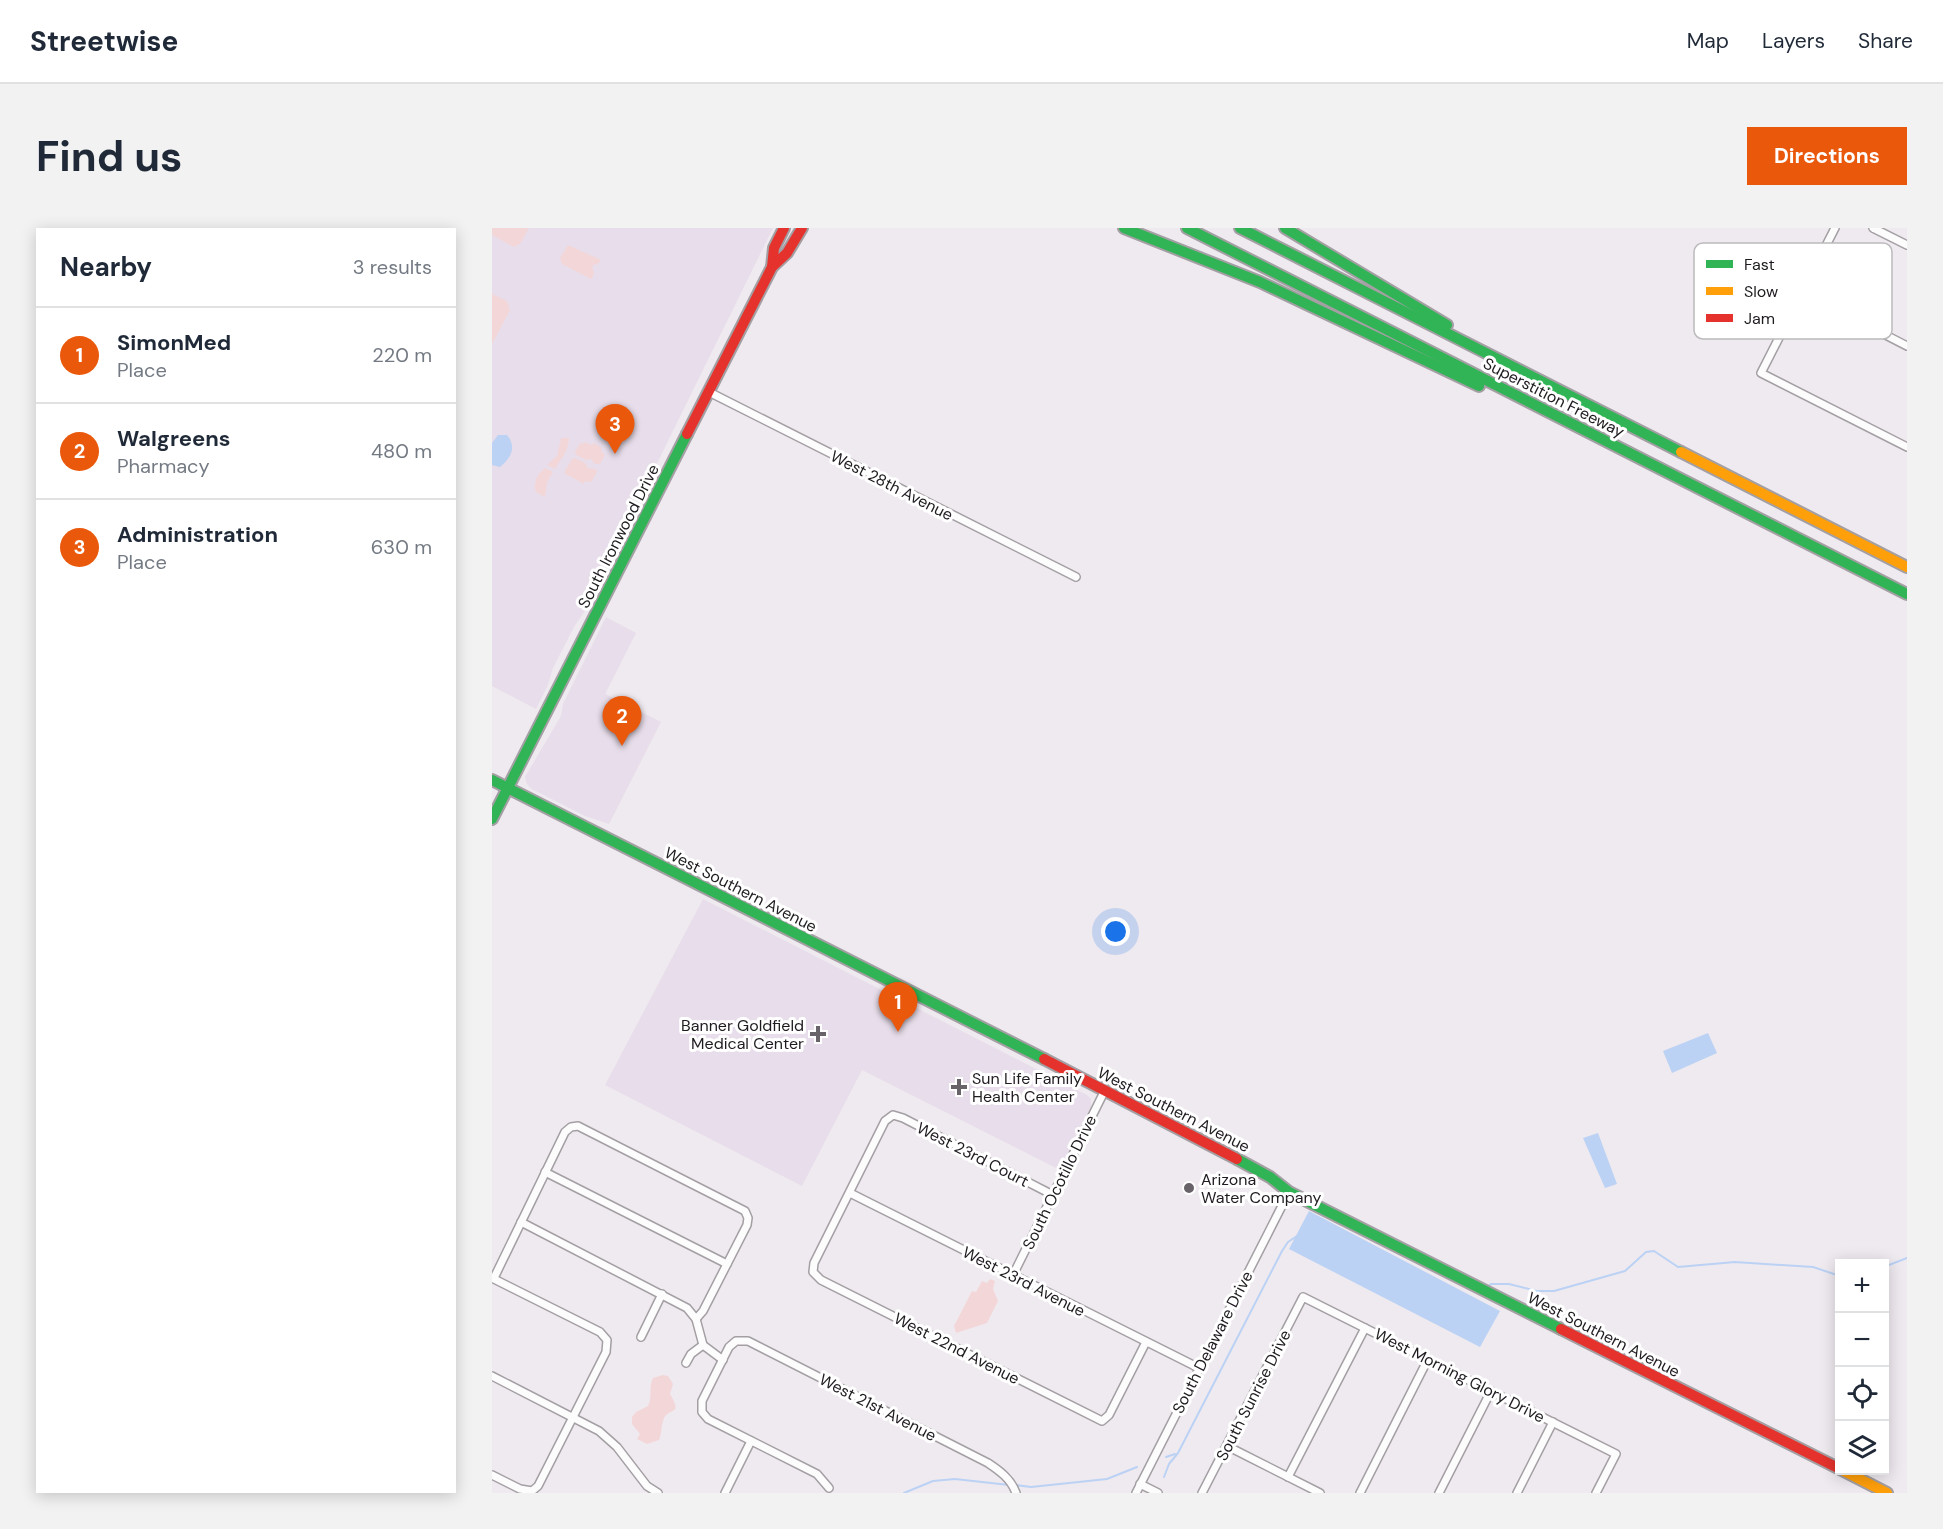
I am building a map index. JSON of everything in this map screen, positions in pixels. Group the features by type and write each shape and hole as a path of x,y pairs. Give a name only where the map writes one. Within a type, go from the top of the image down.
{"main road":[{"name":"South Ironwood Drive","path":"772,267 774,248 784,228"},
{"name":"South Ironwood Drive","path":"492,819 772,267 787,253 802,228"},
{"path":"1124,228 1207,258 1492,392 1581,428"},
{"name":"Superstition Freeway","path":"1187,228 1907,594"},
{"name":"Superstition Freeway","path":"1240,228 1907,567"},
{"path":"1285,228 1514,367"},
{"name":"West Southern Avenue","path":"492,780 1242,1160 1289,1192 1835,1467"},
{"name":"West Southern Avenue","path":"1851,1475 1887,1493"}],"street":[{"path":"1827,243 1835,228"},
{"path":"1873,228 1907,245"},
{"path":"1892,338 1907,346"},
{"path":"1778,339 1761,373 1907,447"},
{"name":"West 28th Avenue","path":"708,392 1076,577"},
{"name":"South Ocotillo Drive","path":"1013,1275 1105,1090"},
{"name":"West 23rd Court","path":"849,1193 885,1121 893,1115 1053,1194"},
{"path":"492,1475 520,1489 532,1491 538,1486 606,1352 607,1340 600,1332 493,1278 565,1132 571,1126 578,1126 745,1211 748,1218 747,1225 703,1311 696,1319"},
{"path":"545,1172 727,1264"},
{"name":"South Delaware Drive","path":"1136,1493 1289,1192"},
{"name":"West 22nd Avenue","path":"849,1193 814,1263 813,1272 821,1280 1102,1421 1109,1415 1146,1342"},
{"name":"West 23rd Avenue","path":"849,1193 1199,1368"},
{"path":"521,1222 687,1308 696,1319 703,1345 723,1360 702,1401 702,1412 708,1419 817,1474 829,1488"},
{"path":"641,1337 662,1294"},
{"name":"West Morning Glory Drive","path":"1303,1297 1616,1454 1596,1493"},
{"name":"South Sunrise Drive","path":"1202,1493 1303,1297"},
{"path":"1288,1477 1365,1328"},
{"name":"West 21st Avenue","path":"723,1360 729,1347 736,1341 748,1341 988,1463 1006,1476 1015,1489"},
{"path":"686,1363 691,1354 703,1345"},
{"path":"1360,1493 1428,1359"},
{"path":"492,1376 599,1431 617,1447 646,1490 658,1493"},
{"path":"1439,1493 1491,1391"},
{"path":"1517,1493 1553,1422"},
{"path":"725,1493 751,1441"},
{"path":"1227,1446 1320,1493"},
{"path":"1140,1484 1158,1493"}],"shaded area":[{"path":"492,228 773,228 590,603 574,627 553,668 548,685 536,709 492,686"},
{"path":"492,228 529,228 520,244 514,247 492,235"},
{"path":"568,245 601,260 592,266 594,274 591,279 562,264 560,258"},
{"path":"492,294 507,301 510,310 492,344"},
{"path":"561,438 569,438 564,454 555,469 547,465 557,456"},
{"path":"580,443 592,445 594,443 602,448 601,451 605,455 600,464 576,455 575,452"},
{"path":"575,458 585,463 588,468 596,469 597,472 591,482 585,481 584,484 564,473 572,459"},
{"path":"545,468 553,472 547,482 545,497 536,492 535,482"},
{"path":"606,617 636,633 605,694 661,722 609,824 585,816 532,789 525,777 561,716 563,704"},
{"path":"703,899 1087,1095 1091,1099 1091,1108 1060,1170 862,1070 802,1186 605,1085"},
{"path":"990,1279 995,1281 993,1289 998,1301 987,1323 956,1333 954,1326 972,1291 976,1292 982,1281 987,1283"},
{"path":"668,1376 673,1384 670,1394 676,1406 665,1416 659,1440 647,1444 637,1439 640,1434 632,1424 632,1417 636,1412 648,1406 653,1378"}],"water":[{"path":"498,435 507,435 512,444 510,456 500,467 492,465 492,443"},
{"path":"1708,1033 1717,1053 1672,1073 1663,1051"},
{"path":"1598,1133 1617,1184 1605,1188 1583,1138"},
{"path":"1309,1211 1500,1311 1480,1347 1289,1249"}],"waterway":[{"path":"1164,1477 1282,1251 1288,1242 1297,1236"},
{"path":"1486,1288 1491,1284 1509,1284 1537,1291 1554,1291 1625,1271 1646,1252 1654,1251 1678,1267 1735,1262 1813,1267 1835,1274"},
{"path":"1889,1265 1907,1258"},
{"path":"1166,1457 1175,1454"},
{"path":"1015,1485 1031,1487 1107,1479 1137,1467"},
{"path":"904,1493 933,1481 955,1479 1009,1485"}],"traffic: fast":[{"path":"1124,228 1260,282 1479,386"},
{"path":"1187,228 1907,594"},
{"path":"1240,228 1681,452"},
{"path":"1285,228 1447,325"},
{"path":"492,819 687,434"},
{"path":"492,780 1044,1059"},
{"path":"1237,1159 1270,1177 1289,1192 1561,1329"}],"traffic: slow":[{"path":"1681,452 1907,567"},
{"path":"1852,1475 1887,1493"}],"traffic: jam":[{"path":"772,267 774,248 784,228"},
{"path":"687,434 772,267 787,253 802,228"},
{"path":"1044,1059 1237,1159"},
{"path":"1561,1329 1835,1466"}],"place":[{"name":"Administration","path":"615,454"},
{"name":"Walgreens","path":"622,746"},
{"name":"SimonMed","path":"898,1032"},
{"name":"Banner Goldfield Medical Center","path":"818,1034"},
{"name":"Sun Life Family Health Center","path":"959,1087"},
{"name":"Arizona Water Company","path":"1189,1188"}]}
